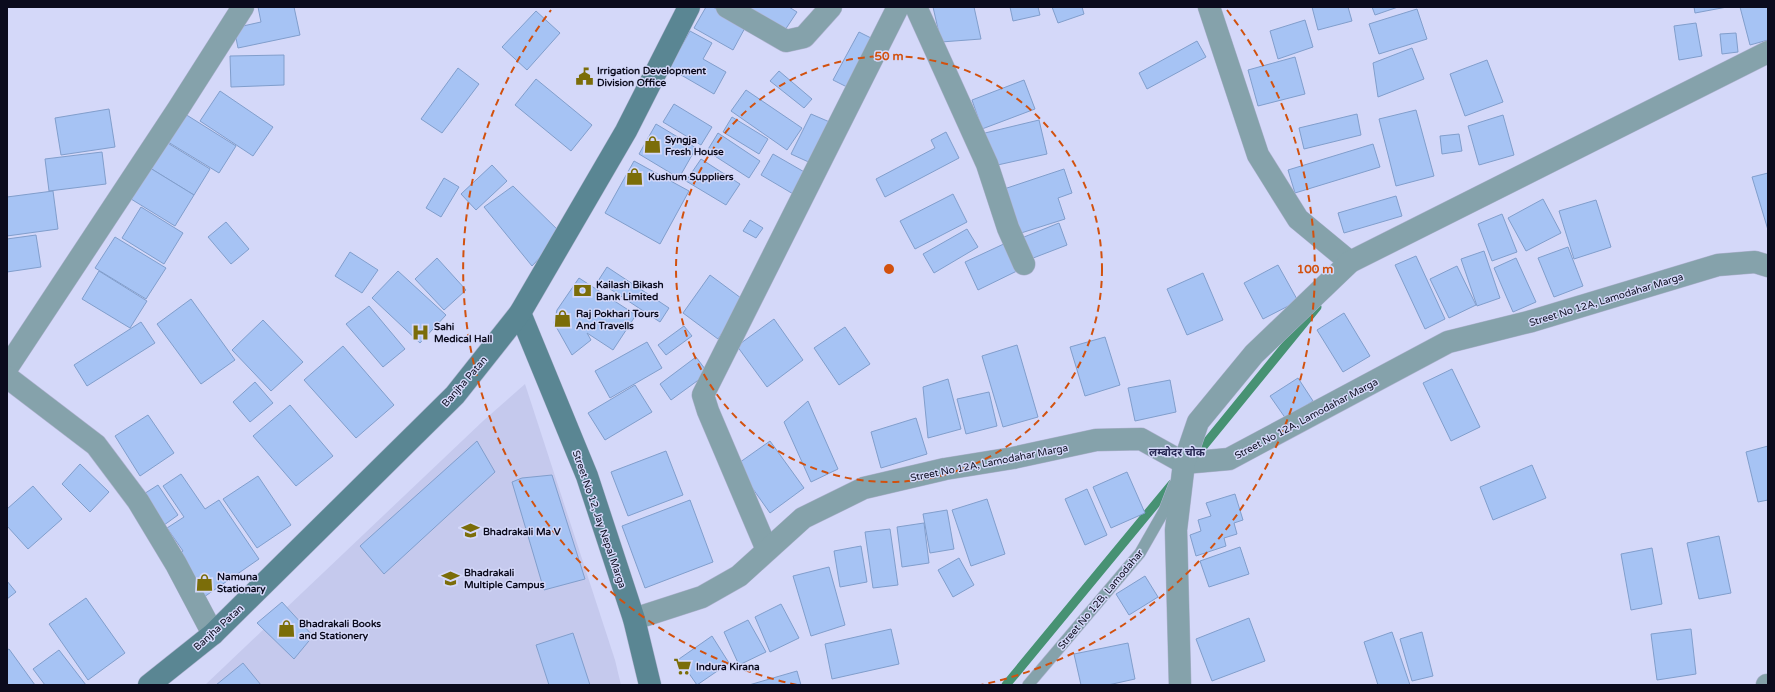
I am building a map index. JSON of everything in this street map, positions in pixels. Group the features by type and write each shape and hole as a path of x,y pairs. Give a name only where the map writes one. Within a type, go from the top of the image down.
{"main road":[{"name":"Banjha Patan","path":"149,685 213,634 455,395 520,313 626,131 688,7"},
{"name":"Street No 12, Jay Nepal Marga","path":"520,313 587,476 634,619 650,685"}],"street":[{"path":"7,368 178,109 243,7"},
{"path":"727,7 786,41 804,37 831,7"},
{"path":"767,550 708,411 703,395 898,7"},
{"path":"916,7 987,164 1003,214 1024,264"},
{"path":"1209,7 1258,155 1298,219 1350,262"},
{"path":"1180,685 1176,530 1184,463 1198,422 1254,354 1350,262 1768,52"},
{"name":"Street No 12A, Lamodahar Marga","path":"634,619 702,597 739,576 803,518 864,488 945,469 1014,458 1096,440 1141,439 1184,463 1229,459 1448,342 1532,321 1718,265 1754,262 1768,266"},
{"path":"7,378 96,445 138,501 176,564 213,634"}],"lane":[{"name":"Street No 12B, Lamodahar","path":"1028,685 1140,553 1164,510 1184,463"}],"shaded area":[{"name":"Bhadrakali Ma V","path":"525,384 615,660 621,685 205,685 483,421"}],"building":[{"path":"258,7 294,7 300,35 238,48 234,28 261,22"},
{"path":"706,7 713,7 746,26 733,50 694,28"},
{"path":"744,7 789,7 797,12 783,33"},
{"path":"933,7 974,7 981,39 941,42"},
{"path":"1010,7 1038,7 1040,15 1013,21"},
{"path":"1052,7 1082,7 1084,14 1058,23"},
{"path":"1312,7 1348,7 1352,21 1318,30"},
{"path":"1372,7 1398,7 1375,15"},
{"path":"1694,7 1727,7 1695,13"},
{"path":"1740,7 1768,7 1768,40 1750,45"},
{"path":"1417,9 1427,39 1379,54 1369,24"},
{"path":"536,11 560,33 527,70 502,47"},
{"path":"1305,20 1313,47 1278,59 1270,31"},
{"path":"1696,23 1702,56 1679,60 1674,26"},
{"path":"690,31 712,43 703,59 726,72 714,94 669,68"},
{"path":"859,32 875,40 849,88 833,80"},
{"path":"1736,33 1738,52 1722,54 1720,34"},
{"path":"1197,41 1206,57 1147,89 1139,73"},
{"path":"1412,48 1424,79 1378,97 1373,63"},
{"path":"284,55 284,85 231,87 230,56"},
{"path":"1295,57 1305,94 1258,106 1248,70"},
{"path":"1487,60 1503,102 1465,116 1450,74"},
{"path":"458,68 479,84 442,133 421,119"},
{"path":"779,71 812,99 804,108 770,81"},
{"path":"536,79 592,125 571,151 515,105"},
{"path":"1024,80 1035,109 982,129 972,100"},
{"path":"746,90 802,128 787,150 731,111"},
{"path":"220,91 273,127 253,156 200,121"},
{"path":"674,104 712,127 701,145 663,122"},
{"path":"109,109 115,147 61,155 55,118"},
{"path":"1416,110 1434,176 1396,186 1379,119"},
{"path":"185,114 236,146 219,173 168,142"},
{"path":"811,114 832,123 813,164 791,154"},
{"path":"1357,114 1361,135 1304,149 1299,128"},
{"path":"1503,115 1514,155 1479,165 1468,126"},
{"path":"732,117 768,139 759,154 723,132"},
{"path":"1039,120 1047,154 993,166 985,133"},
{"path":"656,124 696,148 679,178 639,154"},
{"path":"946,132 959,158 885,197 876,179 935,148 931,140"},
{"path":"718,133 760,161 749,178 707,151"},
{"path":"1459,134 1462,151 1442,154 1440,136"},
{"path":"166,142 210,169 194,195 150,168"},
{"path":"1373,144 1380,167 1295,193 1288,170"},
{"path":"102,152 106,184 49,191 45,159"},
{"path":"773,154 813,177 800,198 761,175"},
{"path":"701,159 740,184 726,205 686,181"},
{"path":"634,161 689,191 660,244 605,213"},
{"path":"492,165 507,181 476,210 461,194"},
{"path":"150,168 194,195 175,226 131,199"},
{"path":"1064,169 1072,193 1058,198 1065,219 1021,233 1001,190"},
{"path":"1768,173 1768,230 1752,177"},
{"path":"444,178 459,187 441,217 426,208"},
{"path":"513,186 562,234 532,266 484,207"},
{"path":"53,191 58,229 7,236 7,197"},
{"path":"953,194 967,222 915,249 900,221"},
{"path":"1396,196 1402,216 1344,233 1338,213"},
{"path":"1543,199 1561,233 1526,251 1508,218"},
{"path":"1596,200 1611,247 1574,259 1559,211"},
{"path":"141,207 183,233 164,264 122,238"},
{"path":"1502,214 1517,252 1492,261 1478,224"},
{"path":"750,220 763,228 756,238 743,231"},
{"path":"226,222 249,249 231,264 208,237"},
{"path":"1059,223 1067,245 1028,260 1019,239"},
{"path":"967,229 978,247 934,273 923,254"},
{"path":"36,235 41,267 7,272 7,239"},
{"path":"115,237 166,268 146,299 95,268"},
{"path":"1008,242 1021,269 978,290 965,262"},
{"path":"1568,247 1583,286 1554,297 1538,258"},
{"path":"1484,251 1500,298 1477,306 1461,259"},
{"path":"350,252 378,270 362,293 335,276"},
{"path":"1416,256 1445,319 1425,329 1395,265"},
{"path":"437,258 466,290 444,310 415,279"},
{"path":"1516,258 1536,302 1513,312 1494,268"},
{"path":"1278,265 1298,301 1263,319 1244,283"},
{"path":"1457,266 1476,305 1449,318 1430,279"},
{"path":"607,267 669,308 660,322 598,281"},
{"path":"99,271 147,301 130,328 82,299"},
{"path":"398,271 446,315 420,343 372,298"},
{"path":"1203,273 1223,320 1187,335 1167,289"},
{"path":"710,275 745,301 718,339 683,313"},
{"path":"579,278 636,315 613,350 587,333 591,340 572,355 554,323 557,310"},
{"path":"191,299 235,360 201,384 157,324"},
{"path":"369,306 405,349 383,367 346,324"},
{"path":"1344,313 1370,356 1343,372 1317,330"},
{"path":"774,319 803,360 767,387 737,346"},
{"path":"263,320 303,362 271,391 232,350"},
{"path":"141,322 155,343 87,386 74,365"},
{"path":"684,326 692,336 666,355 658,345"},
{"path":"845,327 870,364 839,385 814,348"},
{"path":"1105,337 1120,385 1085,396 1070,347"},
{"path":"647,342 662,368 610,398 595,371"},
{"path":"1017,345 1038,417 1003,427 982,356"},
{"path":"343,346 394,405 356,438 304,380"},
{"path":"696,357 708,373 671,400 660,384"},
{"path":"1452,369 1480,427 1451,441 1423,383"},
{"path":"1298,378 1313,401 1286,419 1270,396"},
{"path":"948,379 961,429 928,438 923,387"},
{"path":"1170,380 1176,412 1135,421 1128,388"},
{"path":"255,382 273,403 250,422 233,402"},
{"path":"635,385 652,412 605,440 588,413"},
{"path":"989,392 997,426 966,434 957,399"},
{"path":"808,401 838,469 811,482 784,422"},
{"path":"290,405 333,456 296,486 253,436"},
{"path":"148,415 174,453 140,476 115,436"},
{"path":"916,418 927,454 881,468 871,432"},
{"path":"477,441 495,472 384,574 360,546"},
{"path":"770,441 804,488 770,513 736,465"},
{"path":"1768,446 1768,500 1758,502 1746,452"},
{"path":"666,451 683,495 628,516 611,472"},
{"path":"80,464 109,492 90,512 62,484"},
{"path":"1532,465 1546,498 1493,520 1480,487"},
{"path":"1127,472 1145,513 1111,528 1093,487"},
{"path":"181,474 205,509 219,500 259,559 204,597 176,556 183,551 167,528 184,517 163,486"},
{"path":"552,475 585,579 544,590 512,482 522,478"},
{"path":"258,476 291,525 257,548 223,499"},
{"path":"158,485 178,515 160,528 139,497"},
{"path":"33,486 62,519 28,549 7,526 7,509"},
{"path":"1087,489 1107,535 1085,545 1065,499"},
{"path":"1235,494 1243,520 1234,523 1237,534 1224,538 1226,546 1196,556 1190,535 1201,531 1198,520 1211,516 1206,503"},
{"path":"987,499 1005,554 971,566 952,510"},
{"path":"690,500 713,562 645,588 622,526"},
{"path":"947,510 954,549 930,553 923,514"},
{"path":"924,523 929,563 902,567 897,527"},
{"path":"890,529 898,585 873,588 865,532"},
{"path":"1719,536 1731,593 1699,599 1687,543"},
{"path":"861,546 867,582 840,587 834,551"},
{"path":"1240,547 1249,574 1209,587 1200,561"},
{"path":"1652,548 1662,604 1631,610 1621,554"},
{"path":"959,558 974,585 953,597 938,570"},
{"path":"829,567 845,625 811,636 793,576"},
{"path":"1145,576 1158,597 1129,615 1116,594"},
{"path":"7,581 16,592 7,599"},
{"path":"86,598 125,653 88,680 49,624"},
{"name":"Bhadrakali Books and Stationery","path":"282,602 313,636 294,659 257,623"},
{"path":"781,604 799,638 770,652 755,617"},
{"path":"1249,618 1265,661 1212,681 1196,639"},
{"path":"748,620 766,652 739,665 724,632"},
{"path":"891,629 899,664 832,679 825,644"},
{"path":"1691,629 1696,674 1657,680 1651,634"},
{"path":"1392,632 1410,685 1378,685 1364,642"},
{"path":"1422,632 1433,676 1412,681 1400,639"},
{"path":"573,633 590,685 549,685 536,645"},
{"path":"712,636 729,663 697,685 679,659"},
{"path":"1128,643 1135,679 1108,685 1081,685 1074,654"},
{"path":"9,649 35,685 7,685 7,650"},
{"path":"59,650 86,685 45,685 33,669"},
{"path":"243,663 261,685 216,685"},
{"path":"797,671 801,685 749,685"}],"waterway":[{"path":"1193,459 1317,307"},
{"path":"1006,685 1172,484"}],"place":[{"name":"Irrigation Development Division Office","path":"584,76"},
{"name":"Syngja Fresh House","path":"652,145"},
{"name":"Kushum Suppliers","path":"635,176"},
{"name":"Kailash Bikash Bank Limited","path":"583,290"},
{"name":"Raj Pokhari Tours And Travells","path":"563,319"},
{"name":"Sahi Medical Hall","path":"421,332"},
{"name":"Bhadrakali Ma V","path":"470,531"},
{"name":"Bhadrakali Multiple Campus","path":"451,578"},
{"name":"Namuna Stationary","path":"204,582"},
{"name":"Bhadrakali Books and Stationery","path":"286,629"},
{"name":"Indura Kirana","path":"683,666"}],"district":[{"name":"लम्बोदर चोक","path":"1177,452"}]}
